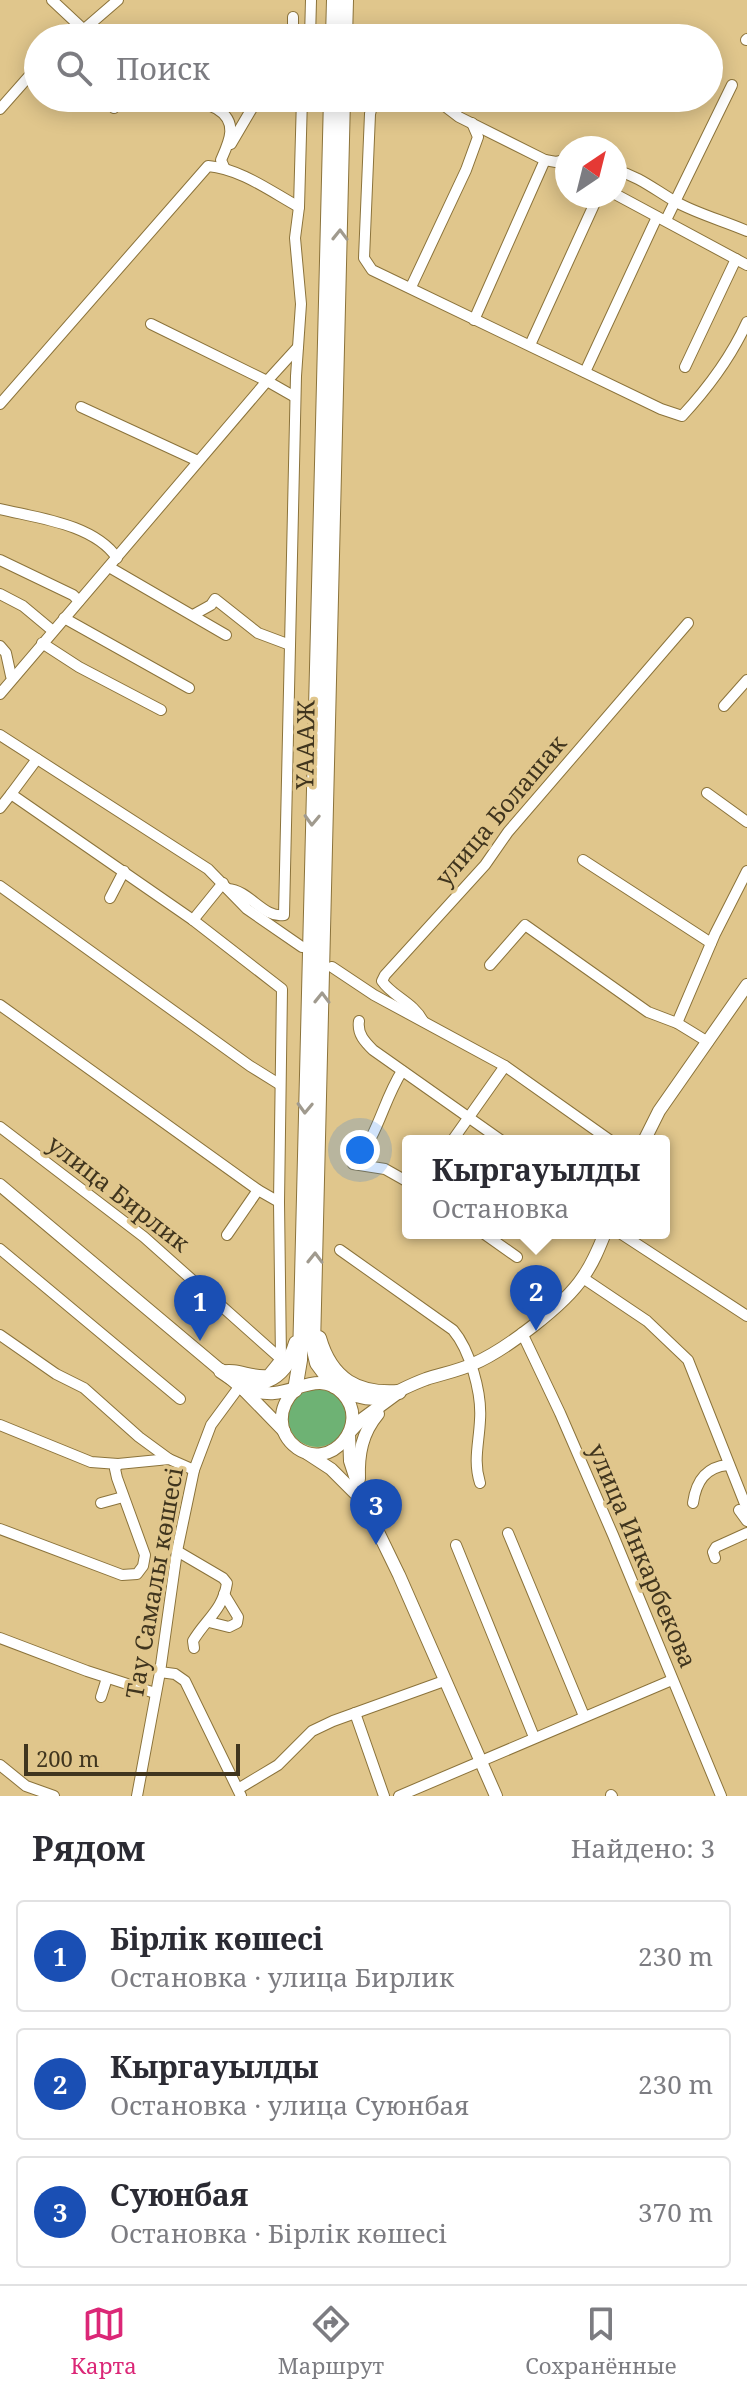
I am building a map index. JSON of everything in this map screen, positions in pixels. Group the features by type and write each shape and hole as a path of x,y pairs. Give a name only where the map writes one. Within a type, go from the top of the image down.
{"highway":[{"path":"333,24 334,0"},
{"path":"345,24 346,0"},
{"name":"ҮАААЖ","path":"295,1390 300,1360 331,112"},
{"name":"ҮАААЖ","path":"337,1388 321,1370 314,1351 343,112"},
{"path":"315,1311 324,1353 343,1378 369,1392 399,1392"},
{"path":"221,1371 234,1380 246,1383 256,1384 271,1379 290,1360 299,1331"}],"main road":[{"path":"647,1135 659,1111 747,985"},
{"path":"0,1185 221,1371 284,1431 288,1439 331,1469 363,1501"},
{"path":"302,1451 328,1452 342,1444 361,1420 399,1392 423,1380 470,1366 522,1333 565,1298 583,1278 602,1239"},
{"path":"245,1392 275,1393 295,1390 314,1382 370,1400 399,1392"},
{"path":"337,1388 350,1404 352,1412 350,1461 363,1501 399,1575 496,1796"},
{"path":"284,1431 282,1413 295,1390"},
{"path":"363,1501 359,1462 363,1439 376,1416 399,1392"}],"street":[{"path":"52,0 78,24"},
{"path":"91,24 118,0"},
{"path":"310,24 311,0"},
{"path":"293,17 293,24"},
{"path":"0,109 24,82"},
{"path":"723,104 732,85"},
{"path":"1,90 11,97"},
{"path":"220,112 229,123 231,137 221,163 224,167"},
{"path":"225,152 251,112"},
{"path":"225,886 238,890 274,915 284,915 295,397 301,304 295,238 302,112"},
{"path":"370,112 364,258 372,270 661,409 682,416 707,389 747,322"},
{"path":"455,112 545,160 555,162"},
{"path":"585,372 661,219 677,202 719,112"},
{"path":"411,287 478,137 472,123"},
{"path":"474,320 545,160"},
{"path":"0,404 208,166 224,167 299,207"},
{"path":"627,173 649,183 677,202 747,231"},
{"path":"627,201 747,265"},
{"path":"530,345 593,208"},
{"path":"685,367 736,259"},
{"path":"151,324 295,397"},
{"path":"0,694 8,675 53,631 298,347"},
{"path":"81,407 198,461"},
{"path":"0,509 69,524 110,550 113,563 226,635"},
{"path":"0,560 73,595 79,601"},
{"path":"0,594 23,606 53,631"},
{"path":"193,615 211,605 215,599 258,633 290,645"},
{"path":"64,618 189,688"},
{"name":"улица Болашак","path":"423,1021 410,1005 386,988 382,981 385,975 485,865 508,832 688,623"},
{"path":"42,643 79,667 161,710"},
{"path":"0,646 6,653 8,675"},
{"path":"724,706 747,680"},
{"path":"0,735 170,844 225,886 247,909 302,947"},
{"path":"0,808 37,759"},
{"path":"707,793 747,822"},
{"path":"11,794 193,920 282,989 279,1084 281,1359 268,1375 245,1374 233,1368 221,1371"},
{"path":"583,860 711,943"},
{"path":"110,898 124,871"},
{"path":"677,1023 711,943 747,871"},
{"path":"0,886 279,1084"},
{"path":"193,920 225,886"},
{"path":"490,965 525,925 648,1012 677,1023 708,1042"},
{"path":"332,967 374,995 505,1066 603,1135"},
{"path":"0,1005 279,1202"},
{"path":"359,1021 363,1040 373,1050 494,1135"},
{"path":"456,1135 505,1066"},
{"path":"402,1071 387,1098 380,1123 353,1164 385,1169 402,1179"},
{"name":"улица Бирлик","path":"0,1127 144,1237 281,1359"},
{"path":"227,1235 258,1190"},
{"path":"492,1239 517,1257"},
{"path":"629,1239 747,1316"},
{"path":"0,1249 180,1399"},
{"path":"340,1250 453,1330 464,1344 480,1418 475,1467 480,1483"},
{"path":"583,1278 647,1321 688,1360 747,1521"},
{"name":"улица Инкарбекова","path":"522,1333 613,1535 721,1796"},
{"path":"0,1335 56,1374 84,1388 169,1459 194,1470"},
{"name":"Тау Самалы көшесі","path":"137,1796 160,1672 177,1551 194,1470 211,1425 245,1392"},
{"path":"0,1425 91,1462 118,1464 169,1459"},
{"path":"0,1529 93,1566 122,1575 137,1574 143,1566 145,1555 123,1497 115,1469 118,1464"},
{"path":"693,1503 697,1485 704,1474 718,1466 728,1465"},
{"path":"101,1503 123,1497"},
{"path":"508,1533 584,1716"},
{"path":"715,1558 713,1552 716,1547 747,1533"},
{"path":"456,1545 534,1737"},
{"path":"177,1551 227,1583 209,1622 196,1635 194,1648"},
{"path":"209,1622 229,1627 237,1623 238,1617 224,1594"},
{"path":"0,1638 155,1693"},
{"path":"160,1672 175,1674 185,1681 239,1793 278,1765 312,1731 444,1681"},
{"path":"101,1697 107,1678"},
{"path":"399,1796 672,1680"},
{"path":"355,1713 384,1796"},
{"path":"0,1765 26,1786 54,1796"}],"green space":[{"path":"317,1389 328,1391 337,1398 344,1407 344,1429 337,1438 328,1445 317,1447 306,1445 297,1438 290,1429 288,1418 290,1407 297,1398 306,1391"}],"place":[{"name":"Кыргауылды","path":"536,1331"},
{"name":"Бірлік көшесі","path":"200,1341"},
{"name":"Суюнбая","path":"376,1545"}]}
